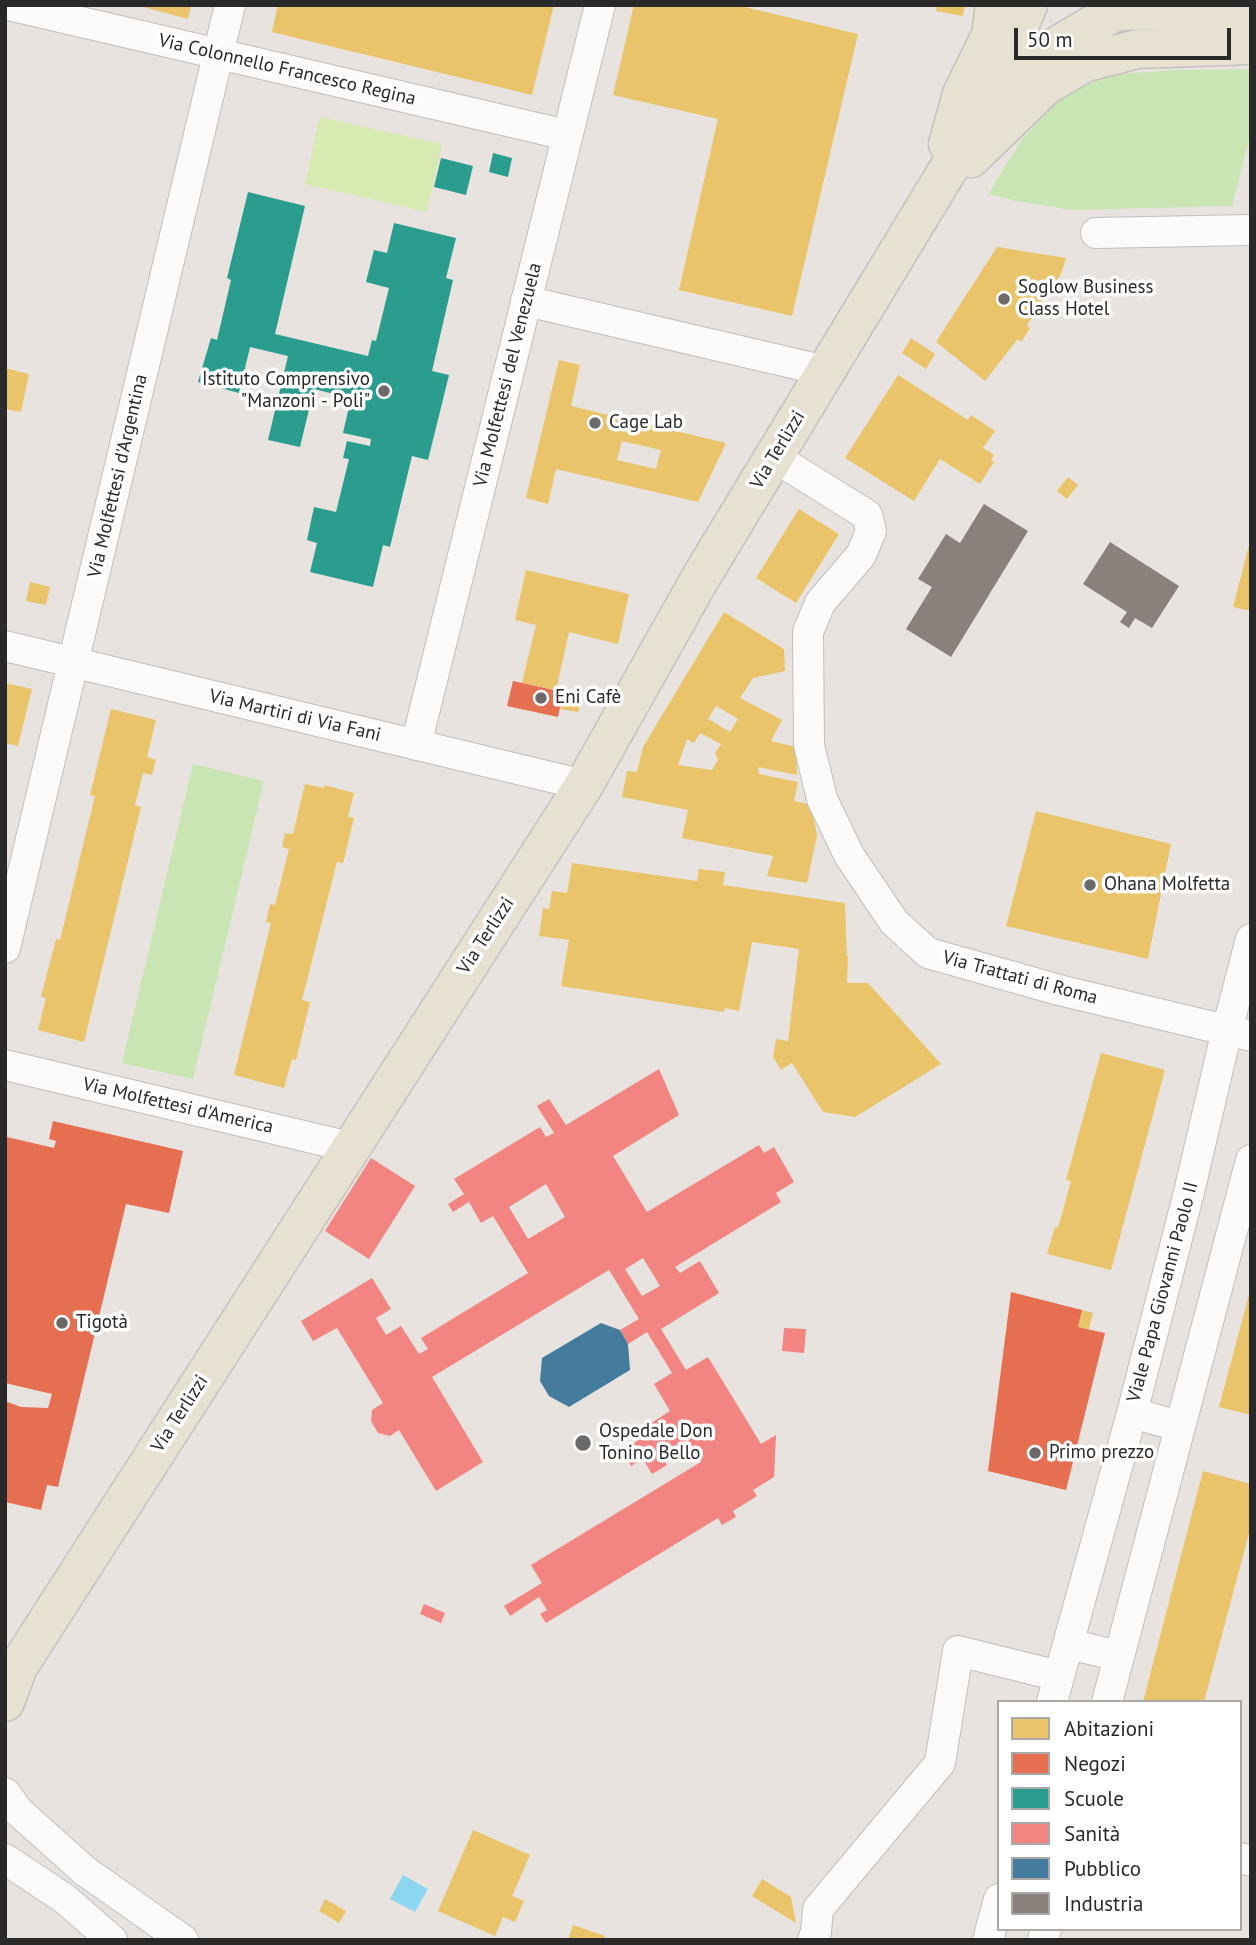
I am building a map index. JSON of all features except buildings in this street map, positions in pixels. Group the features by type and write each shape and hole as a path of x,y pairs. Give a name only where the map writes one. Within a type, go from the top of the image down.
{"main road":[{"name":"Via Terlizzi","path":"934,193 962,94 991,34 995,5"},
{"name":"Via Terlizzi","path":"10,1682 584,785 701,577 986,107 1028,5"},
{"path":"1066,5 1080,11 1098,13 1122,8 1251,8"},
{"name":"Via Terlizzi","path":"986,107 1035,60 1122,8"},
{"name":"Via Terlizzi","path":"934,193 1046,85 1084,63 1137,49 1251,45"}],"street":[{"name":"Via Colonnello Francesco Regina","path":"8,5 567,135"},
{"name":"Via Molfettesi d'Argentina","path":"5,948 230,5"},
{"name":"Via Molfettesi del Venezuela","path":"416,745 600,5"},
{"path":"1096,233 1251,230"},
{"path":"526,301 826,371"},
{"name":"Via Trattati di Roma","path":"774,457 867,515 871,531 861,555 820,603 808,632 809,745 822,799 849,855 894,922 928,953 1059,990 1239,1033"},
{"name":"Via Martiri di Via Fani","path":"5,646 584,785"},
{"name":"Viale Papa Giovanni Paolo II","path":"1056,1689 1132,1413 1190,1188 1239,1033 1251,939"},
{"name":"Via Molfettesi d'America","path":"5,1065 350,1147"},
{"path":"1107,1700 1251,1160"},
{"path":"1132,1413 1180,1426"},
{"path":"1069,1644 1118,1656"},
{"path":"813,1940 818,1909 940,1763 958,1651 1056,1689"},
{"path":"5,1793 19,1812 85,1871 183,1940"},
{"path":"5,1859 65,1899 112,1940"},
{"path":"988,1940 997,1906"}],"green space":[{"path":"1251,69 1251,133 1232,206 1072,210 989,194 1024,137 1053,106 1078,88 1117,74"},
{"path":"320,117 442,144 427,212 305,184"},
{"path":"193,764 264,781 193,1079 122,1063"}],"water":[{"path":"403,1875 428,1889 415,1912 390,1899"}],"place":[{"name":"Soglow Business Class Hotel","path":"1004,299"},
{"name":"Istituto Comprensivo \"Manzoni - Poli\"","path":"384,391"},
{"name":"Cage Lab","path":"595,423"},
{"name":"Eni Cafè","path":"541,698"},
{"name":"Ohana Molfetta","path":"1090,885"},
{"name":"Tigotà","path":"62,1323"},
{"name":"Ospedale Don Tonino Bello","path":"583,1443"},
{"name":"Primo prezzo","path":"1035,1453"}]}
